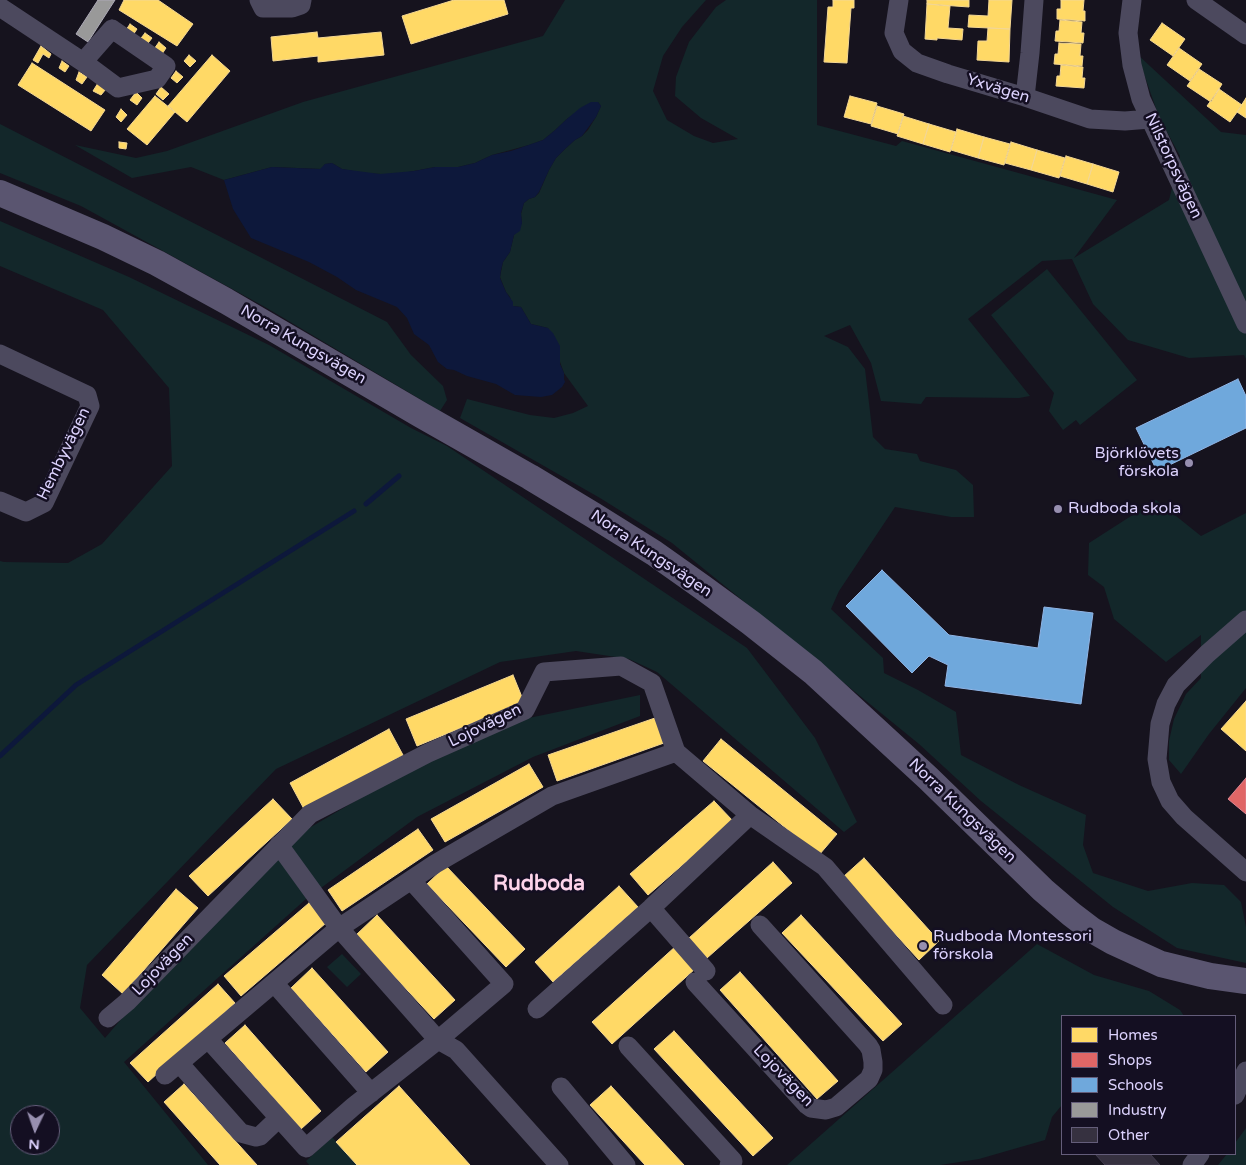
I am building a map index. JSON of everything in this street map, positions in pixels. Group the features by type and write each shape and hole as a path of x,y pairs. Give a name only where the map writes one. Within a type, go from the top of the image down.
{"main road":[{"name":"Norra Kungsvägen","path":"0,192 103,237 226,301 585,510 646,549 751,623 813,672 928,778 1043,890 1092,930 1135,953 1161,964 1210,976 1246,981"}],"street":[{"path":"6,0 0,7 82,62"},
{"path":"259,0 263,8 292,8 301,5 302,0"},
{"name":"Yxvägen","path":"899,0 894,33 902,52 917,63 1090,119 1125,121 1150,119"},
{"path":"1025,97 1034,0"},
{"name":"Nilstorpsvägen","path":"1132,0 1128,33 1132,65 1142,99 1246,324"},
{"path":"1196,0 1246,35"},
{"name":"Hembyvägen","path":"0,354 87,395 90,406 44,503 26,512 0,500"},
{"path":"1246,620 1207,654 1176,685 1166,704 1160,724 1157,759 1161,782 1170,801 1184,817 1246,872"},
{"name":"Lojovägen","path":"108,1018 127,1002 310,814 428,753 525,710 544,672 621,666 652,683 676,752"},
{"path":"165,1075 339,928 434,864 552,796 676,752 750,815 825,867 943,1005"},
{"path":"537,1009 651,908 750,815"},
{"path":"279,845 339,928 438,1040 456,1050 559,1165"},
{"path":"208,1039 306,1148 504,984 411,880"},
{"name":"Lojovägen","path":"651,908 701,976 807,1105 811,1108 826,1110 836,1107 869,1079 873,1070 871,1050 760,925"},
{"path":"274,984 371,1093"},
{"path":"628,1046 733,1161 729,1165"},
{"path":"179,1063 241,1132 256,1137 260,1136 279,1118"},
{"path":"1236,1093 1246,1071"},
{"path":"561,1087 626,1165"}],"green space":[{"path":"565,0 706,0 682,27 663,56 653,91 667,120 694,136 713,143 738,139 701,118 675,96 676,77 689,42 716,7 726,0 817,0 817,125 896,146 902,141 1117,200 1074,258 1169,200 1180,156 1159,117 1137,54 1221,132 1246,135 1246,359 1244,355 1189,358 1128,340 1093,304 1072,259 1042,261 968,319 1030,396 1019,398 926,397 921,404 881,401 871,363 850,325 824,336 848,347 865,369 873,437 885,449 917,454 920,461 956,470 973,485 974,517 951,517 895,507 839,591 831,609 883,658 884,673 956,712 961,755 1019,785 1086,815 1083,845 1093,873 1148,891 1192,883 1224,885 1241,902 1246,927 1246,963 1177,948 1113,907 981,801 919,744 672,543 600,498 460,418 467,399 530,415 554,418 573,413 588,406 564,373 548,328 531,324 521,307 513,306 500,277 503,262 510,252 514,235 522,223 521,214 524,203 539,193 556,158 588,130 601,106 598,102 568,118 543,140 458,167 435,167 397,174 363,173 342,169 332,163 325,164 321,169 272,167 224,180 191,167 132,178 75,145 136,158 167,151 303,102 543,36"},
{"path":"0,124 387,322 411,355 443,386 447,400 440,411 265,307 81,206 0,173"},
{"path":"0,221 129,277 269,345 411,428 447,446 747,648 815,738 857,822 844,832 657,672 629,659 576,651 500,662 276,769 87,965 80,1008 105,1038 159,975 299,834 398,776 519,720 640,695 640,716 533,757 417,817 306,899 124,1062 208,1165 0,1165 0,561 68,563 102,544 172,466 169,388 103,310 0,266"},
{"path":"1047,269 1137,380 1080,425 1076,420 1063,430 1049,411 1054,393 991,315"},
{"path":"1156,500 1201,536 1246,513 1246,688 1209,734 1181,774 1169,760 1169,741 1174,719 1186,694 1201,678 1201,635 1166,662 1114,619 1104,587 1088,575 1089,543"},
{"path":"1037,944 1094,975 1149,991 1180,1010 1183,1015 1061,1015 1061,1106 1052,1117 1045,1140 979,1159 940,1165 787,1165"},
{"path":"342,954 361,974 347,987 327,967"},
{"path":"1246,1128 1246,1165 1218,1165 1226,1155 1236,1155 1236,1142"},
{"path":"332,1137 357,1165 309,1165 306,1161"}],"water":[{"path":"591,102 598,102 601,106 596,117 582,136 556,158 535,197 524,203 521,213 522,223 520,231 514,235 510,252 503,262 501,270 500,278 513,302 513,306 521,307 531,324 548,328 560,346 560,364 565,382 552,395 541,397 515,395 496,384 447,369 438,362 429,345 414,334 407,318 397,307 356,290 309,262 251,238 233,209 224,180 272,167 320,169 325,164 332,163 342,169 380,174 435,167 458,167 543,140 580,108"}],"building: Homes":[{"path":"124,0 158,0 193,24 177,46 119,10"},
{"path":"454,0 504,0 508,14 411,44 402,16"},
{"path":"833,0 854,0 854,8 851,8 847,63 824,62 828,7 833,7"},
{"path":"927,0 969,0 969,7 927,4"},
{"path":"989,0 1012,0 1010,29 968,27 969,15 988,16"},
{"path":"1061,0 1084,0 1083,11 1085,11 1085,21 1057,19 1057,9 1061,9"},
{"path":"927,4 950,6 948,28 963,29 962,40 925,39"},
{"path":"1060,20 1082,22 1081,33 1084,33 1083,43 1055,41 1056,31 1059,31"},
{"path":"1162,23 1185,39 1173,56 1150,40"},
{"path":"130,24 137,29 131,38 124,33"},
{"path":"988,28 1010,29 1009,62 977,60 978,41 987,41"},
{"path":"317,32 318,38 381,32 384,55 318,62 318,56 273,61 271,37"},
{"path":"145,33 152,38 145,47 138,42"},
{"path":"159,42 166,48 160,57 152,52"},
{"path":"1059,43 1081,44 1080,56 1083,56 1082,66 1054,64 1055,54 1058,54"},
{"path":"41,46 51,54 49,58 43,54 38,63 33,60"},
{"path":"1179,48 1202,64 1190,81 1167,65"},
{"path":"189,55 196,61 190,67 184,61"},
{"path":"212,55 230,71 187,122 168,106"},
{"path":"62,61 69,66 65,72 59,68"},
{"path":"32,63 105,110 91,131 18,85"},
{"path":"1061,65 1083,67 1082,78 1085,78 1084,88 1056,86 1057,76 1060,76"},
{"path":"1199,69 1222,84 1211,102 1187,86"},
{"path":"176,71 183,77 177,83 171,78"},
{"path":"79,72 87,77 82,84 76,80"},
{"path":"98,83 106,89 101,95 93,91"},
{"path":"161,87 169,94 163,100 156,94"},
{"path":"1219,89 1242,105 1230,122 1207,106"},
{"path":"136,92 142,98 137,105 130,100"},
{"path":"155,96 175,112 147,145 127,129"},
{"path":"850,96 877,103 871,124 844,117"},
{"path":"1246,98 1246,118 1237,112"},
{"path":"877,106 904,114 898,134 871,126"},
{"path":"121,109 127,115 121,122 116,117"},
{"path":"903,116 929,124 923,144 897,136"},
{"path":"929,124 956,132 950,152 923,144"},
{"path":"957,129 984,137 978,158 951,150"},
{"path":"984,137 1010,144 1004,165 978,158"},
{"path":"119,142 127,143 126,149 119,148"},
{"path":"1011,142 1037,150 1031,170 1005,163"},
{"path":"1037,150 1065,158 1059,178 1031,170"},
{"path":"1066,156 1093,164 1087,184 1060,176"},
{"path":"1093,164 1119,172 1113,192 1087,184"},
{"path":"513,675 524,702 417,746 406,719"},
{"path":"1246,701 1246,751 1221,729"},
{"path":"655,718 664,743 557,781 548,755"},
{"path":"389,729 403,755 304,809 290,783"},
{"path":"721,739 837,834 819,855 703,761"},
{"path":"529,764 543,787 445,842 431,819"},
{"path":"273,799 292,819 208,896 189,876"},
{"path":"714,801 733,821 648,895 630,874"},
{"path":"418,829 433,850 342,911 328,890"},
{"path":"864,858 939,941 919,960 843,877"},
{"path":"773,862 792,883 707,958 689,938"},
{"path":"446,866 525,949 506,967 427,884"},
{"path":"619,886 638,907 553,982 535,962"},
{"path":"176,889 198,908 123,994 102,975"},
{"path":"309,903 326,923 241,996 224,976"},
{"path":"377,915 455,1000 434,1019 356,935"},
{"path":"801,915 902,1024 883,1041 782,933"},
{"path":"676,946 696,968 612,1044 592,1022"},
{"path":"312,968 388,1052 366,1072 291,988"},
{"path":"740,972 838,1081 817,1099 720,990"},
{"path":"218,984 235,1003 148,1082 130,1063"},
{"path":"245,1025 321,1111 301,1129 225,1043"},
{"path":"674,1031 773,1138 753,1156 654,1049"},
{"path":"184,1084 257,1165 220,1165 164,1102"},
{"path":"399,1086 470,1165 357,1165 336,1142"},
{"path":"611,1086 684,1165 645,1165 590,1105"}],"building: Shops":[{"path":"1246,778 1246,814 1228,799"}],"building: Schools":[{"path":"1238,379 1246,396 1246,428 1157,471 1136,428"},
{"path":"882,570 949,635 1038,648 1044,607 1093,613 1081,704 945,686 948,665 929,656 912,673 846,606"}],"building: Industry":[{"path":"98,0 115,0 88,42 76,34"}],"building: Other":[{"path":"1096,1155 1151,1155 1160,1165 1105,1165"}],"waterway":[{"path":"366,504 399,476"},
{"path":"0,756 76,685 354,511"}],"place":[{"name":"Björklövets förskola","path":"1189,463"},
{"name":"Rudboda skola","path":"1058,509"},
{"name":"Rudboda Montessori förskola","path":"923,946"}],"district":[{"name":"Rudboda","path":"539,884"}]}
